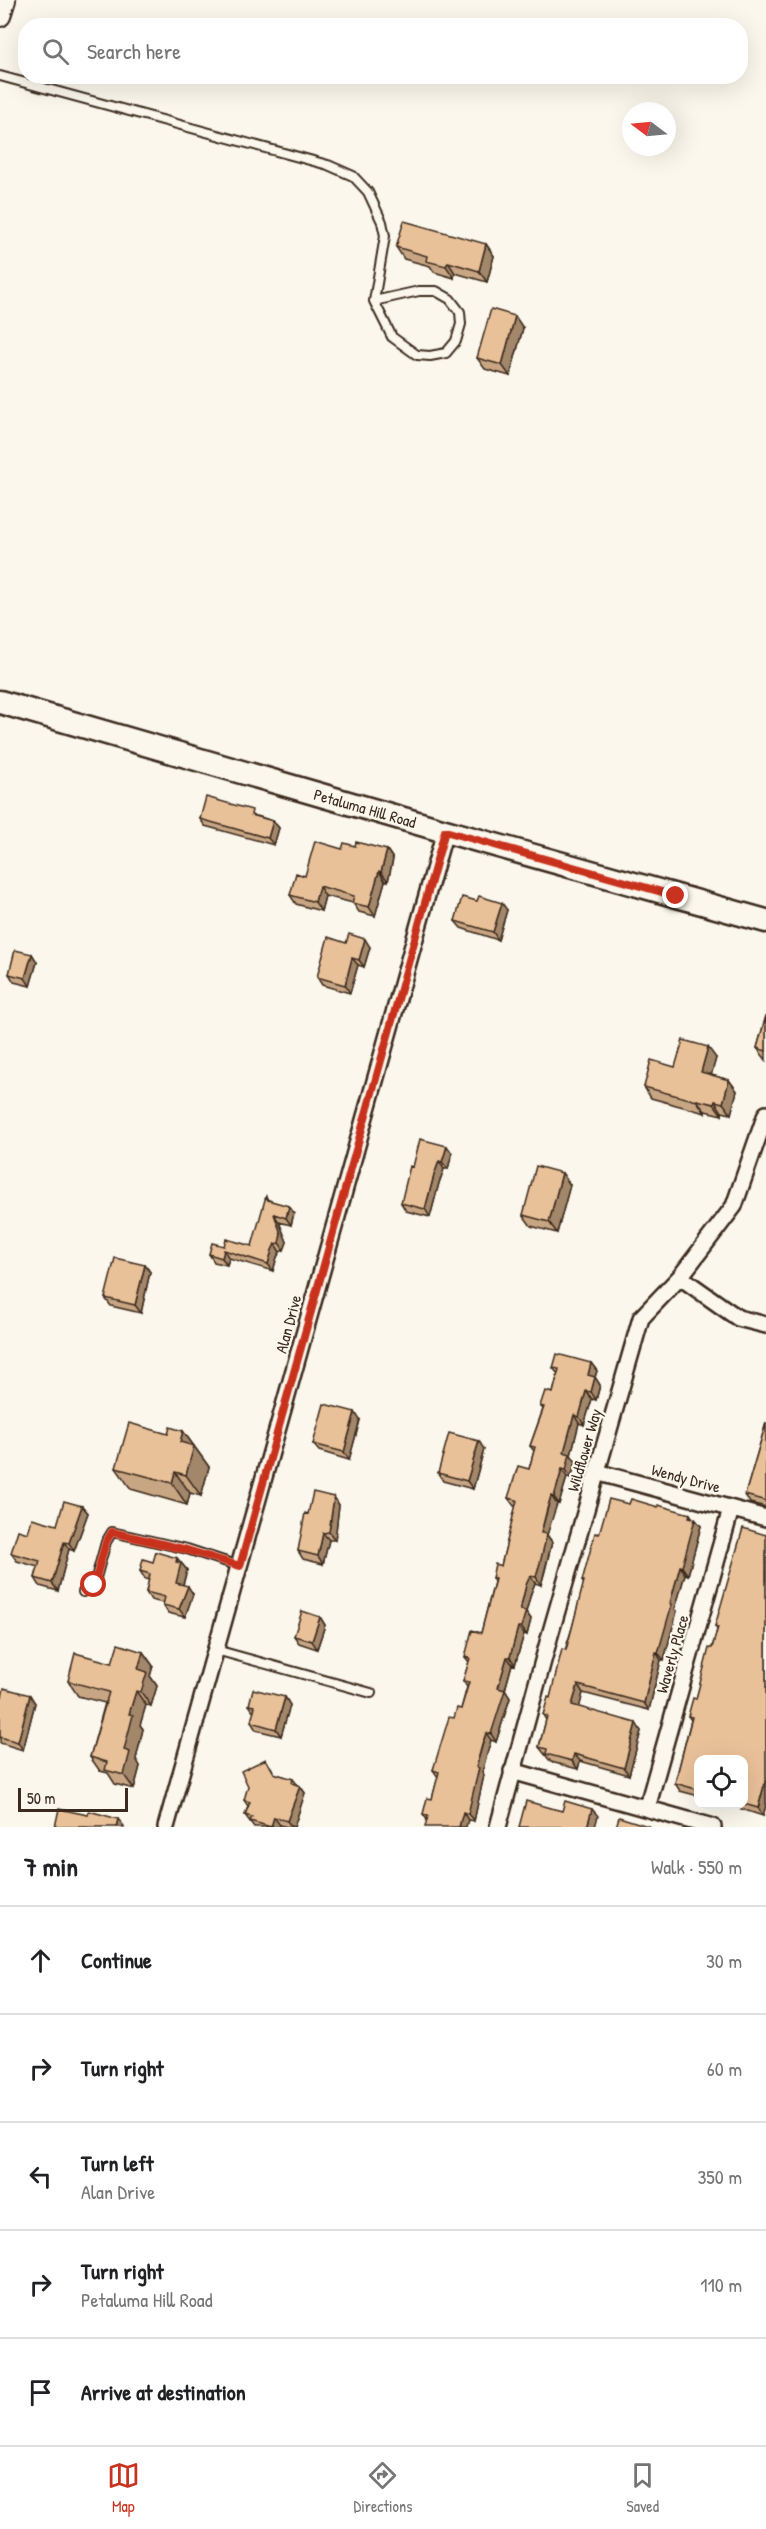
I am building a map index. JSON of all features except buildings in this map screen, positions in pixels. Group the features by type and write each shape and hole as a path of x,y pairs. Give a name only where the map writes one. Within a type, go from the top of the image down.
{"main road":[{"name":"Petaluma Hill Road","path":"0,702 766,921"}],"street":[{"path":"0,16 5,0"},
{"name":"Alan Drive","path":"166,1827 445,831"},
{"name":"Wildflower Way","path":"498,1827 641,1318 680,1277 734,1206 766,1114"},
{"path":"680,1277 738,1318 766,1325"},
{"name":"Wendy Drive","path":"596,1472 766,1518"},
{"name":"Waverly Place","path":"647,1808 731,1509"},
{"path":"512,1771 713,1827"}],"lane":[{"path":"0,76 18,81"},
{"path":"29,84 328,165 353,176 368,192 382,222 385,236 374,301 392,337 417,355 430,356 446,353 456,341 461,324 460,312 450,299 436,291 419,291 374,301"},
{"path":"83,1592 94,1585 106,1542 112,1532 187,1550 240,1566"},
{"path":"216,1650 371,1693"}],"route":[{"path":"94,1585 106,1542 112,1532 187,1550 240,1566 445,831 676,896"}]}
